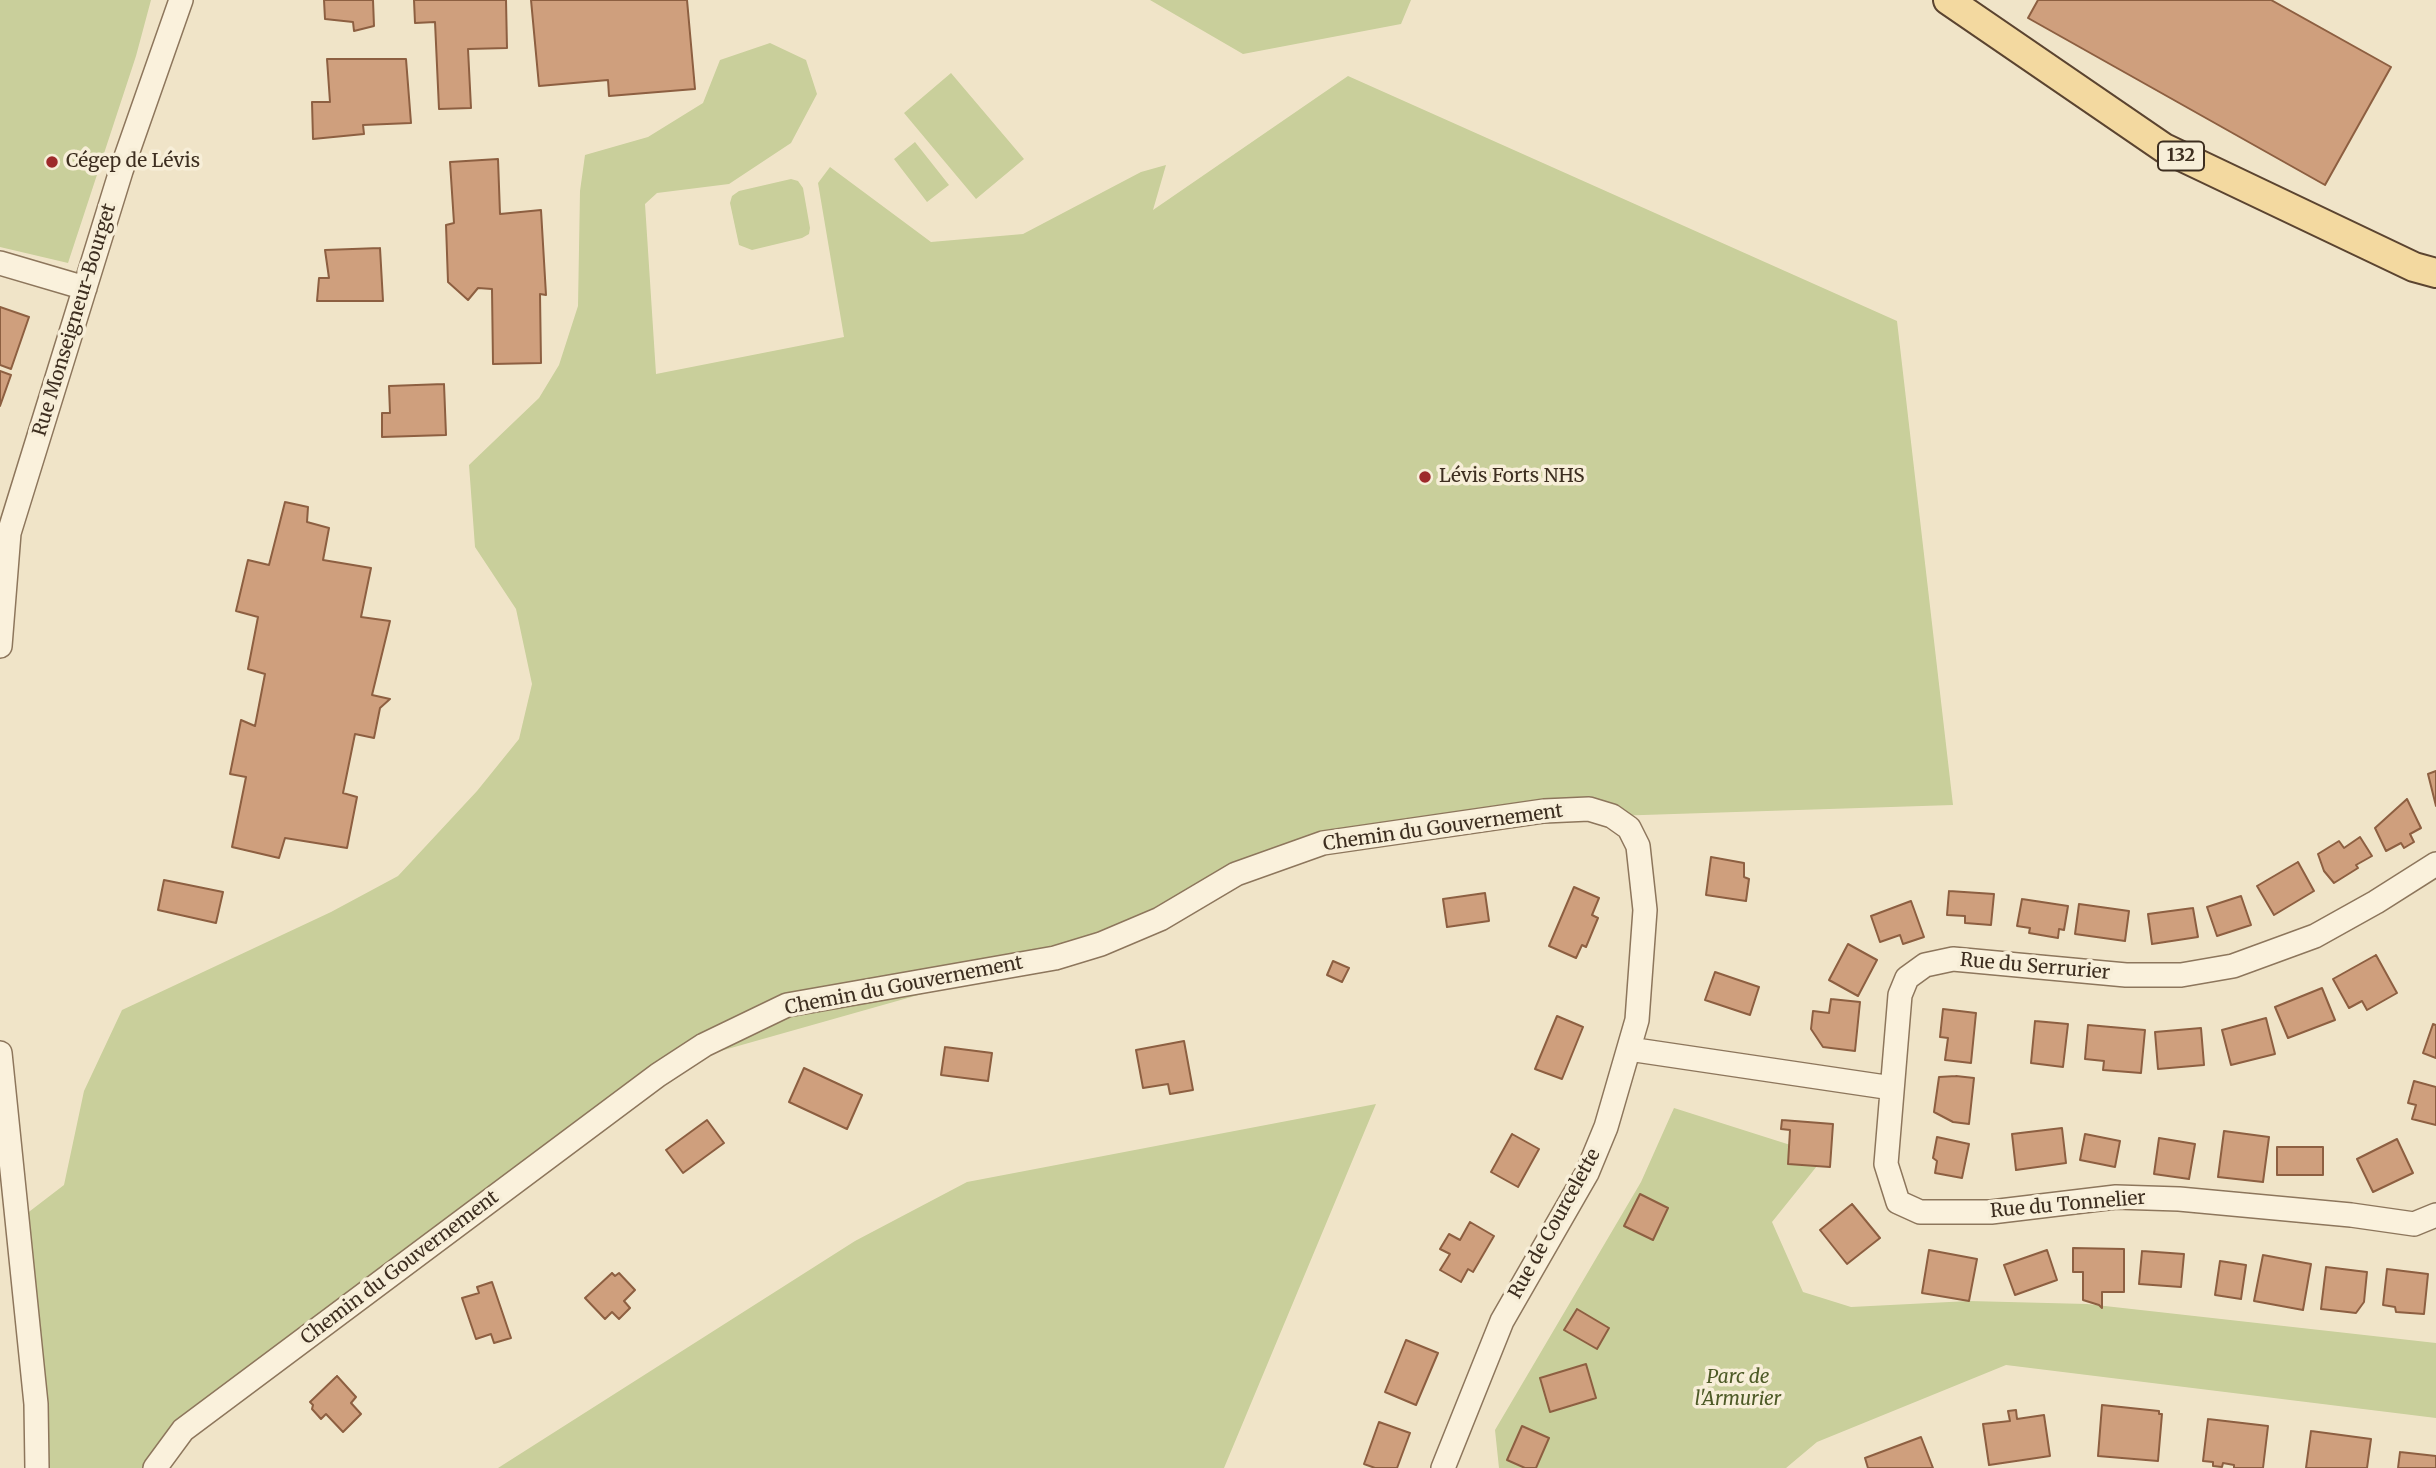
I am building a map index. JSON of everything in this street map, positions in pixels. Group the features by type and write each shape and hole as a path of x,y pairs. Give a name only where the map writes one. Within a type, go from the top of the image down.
{"main road":[{"name":"132","path":"1948,0 2164,148 2414,267 2436,273"}],"street":[{"name":"Rue Monseigneur-Bourget","path":"0,646 5,532 121,171 181,0"},
{"path":"0,263 85,288"},
{"name":"Chemin du Gouvernement","path":"155,1468 183,1430 658,1075 704,1045 787,1005 1055,958 1101,944 1160,919 1236,874 1323,844 1544,811 1589,809 1612,816 1629,828 1638,846"},
{"name":"Rue de Courcelette","path":"1443,1468 1502,1321 1587,1173 1606,1127 1637,1020 1645,910 1638,846"},
{"name":"Rue du Serrurier","path":"1892,1088 1900,995 1907,978 1926,965 1953,959 2126,975 2181,975 2233,966 2315,936 2436,864"},
{"path":"1629,1049 1892,1088"},
{"path":"0,1053 36,1404 37,1468"},
{"name":"Rue du Tonnelier","path":"1892,1088 1886,1164 1898,1202 1920,1212 1991,1212 2116,1197 2179,1199 2351,1214 2414,1224 2436,1215"}],"green space":[{"name":"Cégep de Lévis","path":"0,0 151,0 136,56 68,263 0,247"},
{"path":"1150,0 1411,0 1401,24 1243,54"},
{"path":"770,43 806,60 817,94 791,143 729,184 657,193 645,204 656,374 844,337 818,183 830,167 931,242 1023,234 1141,172 1166,165 1153,210 1348,76 1897,321 1953,805 1612,816 1323,843 1160,919 989,975 685,1061 191,1429 155,1468 37,1468 17,1221 64,1185 84,1091 122,1010 331,912 398,876 477,791 519,739 532,684 516,609 475,547 469,465 539,398 559,365 578,306 580,191 585,155 648,137 703,103 720,60"},
{"path":"951,73 1024,159 976,199 904,113"},
{"path":"915,142 949,185 927,202 894,159"},
{"path":"791,179 798,181 803,188 809,234 752,250 739,245 730,203 732,196 739,191"},
{"path":"1376,1104 1224,1468 498,1468 855,1241 967,1182"},
{"name":"Parc de l'Armurier","path":"1674,1108 1825,1156 1772,1222 1803,1292 1851,1307 1969,1301 2087,1304 2436,1343 2436,1418 2006,1365 1817,1442 1786,1468 1499,1468 1495,1430 1641,1182"}],"building":[{"path":"324,0 373,0 374,26 354,31 353,22 325,19"},
{"path":"414,0 506,0 507,48 468,49 471,108 439,109 435,22 415,23"},
{"path":"531,0 687,0 695,89 609,96 608,80 539,86"},
{"path":"2038,0 2271,0 2391,67 2325,185 2028,18"},
{"path":"327,59 406,59 411,123 363,125 364,134 313,139 312,102 330,102"},
{"path":"498,159 500,214 541,210 546,295 540,294 541,363 493,364 492,289 478,288 468,300 448,282 446,225 454,223 450,162"},
{"path":"380,248 383,301 317,301 319,278 329,278 325,250"},
{"path":"0,307 29,317 11,369 0,365"},
{"path":"0,371 11,375 0,406"},
{"path":"444,384 446,435 382,437 382,413 390,413 389,386"},
{"path":"285,502 308,507 307,522 329,528 323,560 371,568 361,617 390,621 372,695 390,699 380,708 374,738 355,734 343,793 357,797 347,848 285,838 279,858 232,847 246,777 230,774 241,720 255,726 265,674 248,669 258,617 236,611 248,560 269,565"},
{"path":"2436,771 2436,806 2428,774"},
{"path":"2407,799 2421,828 2410,834 2414,842 2404,848 2401,843 2386,851 2375,828"},
{"path":"2360,837 2372,856 2334,883 2324,871 2318,854 2339,841 2344,848"},
{"path":"1711,857 1744,863 1744,877 1749,879 1746,901 1706,895"},
{"path":"2298,862 2314,891 2274,915 2257,886"},
{"path":"164,880 223,892 216,923 158,910"},
{"path":"1574,887 1599,898 1592,915 1598,918 1586,947 1582,945 1576,958 1549,946"},
{"path":"1949,891 1994,894 1991,925 1965,923 1965,916 1947,915"},
{"path":"1485,893 1489,921 1447,927 1443,899"},
{"path":"2241,896 2251,925 2217,936 2207,907"},
{"path":"2022,899 2068,906 2064,930 2059,929 2058,938 2029,933 2030,928 2017,926"},
{"path":"1911,901 1924,937 1903,944 1900,935 1880,942 1871,916"},
{"path":"2079,904 2129,911 2125,941 2075,934"},
{"path":"2193,908 2198,937 2152,944 2148,914"},
{"path":"1848,944 1877,960 1858,996 1829,980"},
{"path":"2376,955 2397,993 2367,1010 2362,1001 2349,1008 2333,979"},
{"path":"1333,961 1349,968 1342,982 1327,975"},
{"path":"1715,972 1759,987 1750,1015 1705,1000"},
{"path":"2322,988 2335,1020 2288,1038 2275,1007"},
{"path":"1831,999 1860,1002 1855,1051 1823,1047 1811,1029 1813,1011 1829,1013"},
{"path":"1943,1009 1976,1013 1971,1063 1945,1060 1948,1038 1940,1037"},
{"path":"1557,1016 1583,1027 1562,1079 1535,1069"},
{"path":"2266,1018 2275,1054 2231,1065 2222,1030"},
{"path":"2035,1021 2068,1024 2063,1067 2031,1063"},
{"path":"2433,1024 2436,1025 2436,1058 2423,1053"},
{"path":"2088,1025 2145,1030 2141,1073 2103,1070 2104,1061 2085,1059"},
{"path":"2201,1028 2204,1065 2158,1069 2155,1032"},
{"path":"1184,1041 1193,1090 1170,1094 1168,1084 1143,1088 1136,1050"},
{"path":"945,1047 992,1053 988,1081 941,1075"},
{"path":"804,1068 862,1095 847,1129 789,1102"},
{"path":"1939,1077 1974,1078 1969,1124 1953,1122 1934,1112"},
{"path":"2414,1081 2436,1087 2436,1125 2412,1119 2416,1105 2408,1103"},
{"path":"707,1120 724,1143 683,1173 666,1150"},
{"path":"1782,1120 1833,1124 1830,1167 1788,1164 1790,1130 1781,1129"},
{"path":"2062,1128 2066,1163 2016,1170 2012,1134"},
{"path":"2224,1131 2269,1137 2263,1182 2218,1177"},
{"path":"1512,1134 1539,1149 1518,1187 1491,1172"},
{"path":"2085,1134 2120,1141 2115,1167 2080,1160"},
{"path":"1937,1137 1969,1144 1962,1178 1935,1173 1937,1161 1933,1158"},
{"path":"2159,1138 2195,1144 2189,1179 2154,1174"},
{"path":"2397,1139 2413,1173 2373,1192 2357,1159"},
{"path":"2277,1147 2323,1147 2323,1175 2277,1175"},
{"path":"1640,1194 1668,1208 1653,1240 1624,1226"},
{"path":"1852,1204 1880,1238 1847,1264 1820,1230"},
{"path":"1470,1222 1494,1236 1473,1272 1468,1269 1461,1282 1440,1270 1450,1254 1440,1249 1449,1234 1460,1240"},
{"path":"2073,1248 2124,1249 2124,1292 2102,1292 2102,1308 2083,1300 2083,1272 2073,1272"},
{"path":"1929,1250 1977,1259 1969,1301 1922,1293"},
{"path":"2047,1250 2057,1280 2015,1295 2004,1265"},
{"path":"2142,1251 2184,1254 2181,1287 2139,1284"},
{"path":"2263,1255 2311,1264 2303,1310 2254,1301"},
{"path":"2220,1261 2246,1265 2241,1299 2215,1295"},
{"path":"2326,1267 2367,1272 2364,1302 2356,1313 2321,1309"},
{"path":"2387,1269 2428,1274 2424,1314 2396,1312 2395,1307 2383,1305"},
{"path":"612,1273 615,1276 619,1273 635,1290 624,1301 630,1308 619,1319 612,1312 605,1319 585,1298"},
{"path":"492,1282 511,1338 494,1343 491,1334 476,1339 462,1298 479,1293 477,1287"},
{"path":"1577,1309 1609,1328 1597,1349 1564,1330"},
{"path":"1406,1340 1438,1353 1416,1405 1385,1392"},
{"path":"1586,1364 1596,1398 1550,1412 1540,1378"},
{"path":"337,1376 356,1397 351,1403 361,1414 343,1432 326,1414 321,1419 312,1409 310,1402"},
{"path":"2102,1405 2159,1411 2159,1414 2162,1414 2158,1461 2098,1456"},
{"path":"2016,1410 2017,1419 2044,1415 2050,1456 1989,1465 1983,1424 2010,1421 2008,1411"},
{"path":"2208,1419 2268,1426 2263,1468 2234,1468 2234,1465 2223,1463 2222,1467 2213,1466 2213,1462 2203,1461"},
{"path":"1379,1422 1410,1433 1397,1468 1375,1468 1364,1464"},
{"path":"1522,1426 1549,1438 1536,1468 1525,1468 1507,1460"},
{"path":"2311,1431 2371,1439 2367,1468 2306,1468"},
{"path":"1921,1437 1933,1468 1868,1468 1865,1458"},
{"path":"2400,1452 2436,1456 2436,1468 2398,1468"}],"place":[{"name":"Cégep de Lévis","path":"52,162"},
{"name":"Lévis Forts NHS","path":"1425,477"}]}
